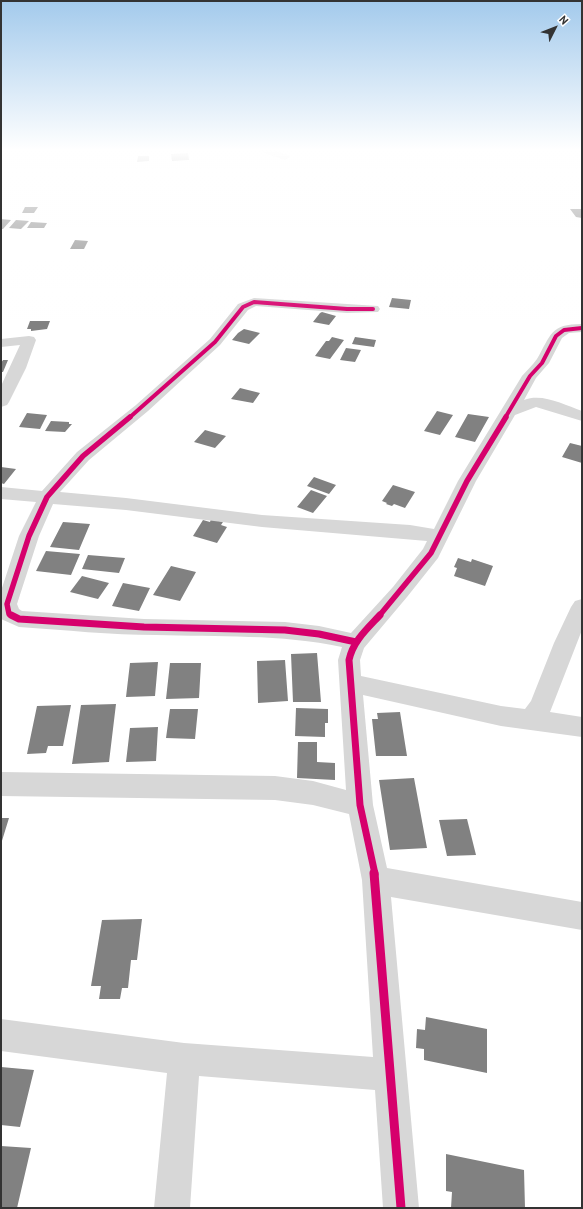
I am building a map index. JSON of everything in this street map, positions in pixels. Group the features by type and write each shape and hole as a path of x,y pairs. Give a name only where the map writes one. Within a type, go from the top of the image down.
{"street":[{"path":"356,642 319,634 286,630 144,627 31,620 7,622 9,614 7,604 29,536 47,497 83,456 142,408 204,352 243,307 248,304 262,303 347,310 373,309"},
{"path":"401,1208 376,880 360,805 350,683 351,651 356,642 400,592 431,553 438,536 467,481 530,376 542,363 551,343 559,332 566,329 582,328"},
{"path":"1,343 29,340 18,368 1,402"},
{"path":"509,412 534,402 543,403 582,416"},
{"path":"1,493 126,504 262,521 410,532 438,536"},
{"path":"530,720 541,706 565,643 582,607"},
{"path":"350,683 501,716 582,727"},
{"path":"1,784 275,788 313,793 360,805"},
{"path":"376,880 582,916"},
{"path":"1,1035 184,1059 390,1075"},
{"path":"172,1208 184,1059"}],"building":[{"path":"25,207 38,207 34,213 22,213"},
{"path":"570,209 582,209 582,218 576,217"},
{"path":"1,219 11,220 3,229 1,229"},
{"path":"16,220 29,221 21,229 9,228"},
{"path":"31,222 47,223 44,228 27,228"},
{"path":"75,240 88,241 84,249 70,249"},
{"path":"392,298 411,300 409,309 389,307"},
{"path":"322,312 336,316 329,325 313,322"},
{"path":"30,321 50,321 47,329 31,331 31,329 27,329"},
{"path":"244,329 260,333 249,344 232,340"},
{"path":"332,337 344,340 330,359 315,356 326,341 329,341"},
{"path":"355,337 376,340 374,347 352,344"},
{"path":"346,348 361,350 355,362 340,360"},
{"path":"3,360 8,360 3,372 1,372 1,363"},
{"path":"240,388 260,393 253,403 231,399"},
{"path":"437,411 453,415 440,435 424,431"},
{"path":"27,413 47,415 40,429 19,427"},
{"path":"468,414 489,417 475,442 455,437"},
{"path":"51,421 69,422 69,424 72,424 65,432 45,431"},
{"path":"205,430 226,436 215,448 194,442"},
{"path":"570,443 582,446 582,463 562,457"},
{"path":"1,467 16,469 4,484 1,483"},
{"path":"314,477 336,485 329,494 307,486"},
{"path":"393,485 415,492 405,508 394,504 392,506 382,501"},
{"path":"311,490 327,496 313,513 297,507"},
{"path":"211,519 223,522 221,525 227,527 217,543 193,536 203,520 210,522"},
{"path":"63,522 90,524 79,550 50,547"},
{"path":"46,551 80,554 71,575 36,571"},
{"path":"88,555 125,558 119,573 82,569"},
{"path":"458,558 471,562 472,559 493,566 485,586 454,576 457,568 454,567"},
{"path":"171,566 196,572 180,601 153,595"},
{"path":"82,576 109,583 98,599 70,592"},
{"path":"123,583 150,588 139,611 112,606"},
{"path":"317,653 321,702 293,702 291,654"},
{"path":"285,660 288,701 258,703 257,661"},
{"path":"158,662 155,696 126,697 130,663"},
{"path":"170,663 201,663 199,698 166,699"},
{"path":"116,704 109,762 72,764 81,705"},
{"path":"71,705 63,746 48,746 46,753 27,754 37,706"},
{"path":"296,708 328,709 328,723 325,723 325,737 295,736"},
{"path":"170,709 198,709 195,739 166,738"},
{"path":"400,712 407,756 376,756 372,719 378,719 377,713"},
{"path":"158,727 156,761 126,762 130,728"},
{"path":"298,742 317,742 317,762 335,763 335,780 297,778"},
{"path":"414,778 427,848 390,850 379,780"},
{"path":"1,818 9,818 1,844"},
{"path":"467,819 476,855 447,856 439,820"},
{"path":"142,919 137,960 131,960 128,988 122,988 120,999 99,999 101,986 91,986 102,920"},
{"path":"426,1017 487,1029 487,1073 424,1060 424,1049 416,1048 417,1029 425,1030"},
{"path":"1,1067 34,1070 20,1127 1,1125"},
{"path":"1,1146 31,1148 17,1208 1,1207"},
{"path":"446,1154 524,1170 525,1208 451,1208 452,1192 446,1191"}],"cycle path":[{"path":"356,642 319,634 285,630 144,627 19,619 9,614 7,604 29,536 47,497 56,485 83,456 142,408 215,342 243,307 254,302 347,309 373,309"},
{"path":"401,1208 376,880 360,805 349,660 351,651 356,642 400,592 431,553 467,481 487,450 530,376 542,363 558,333 571,328 582,328"}]}
